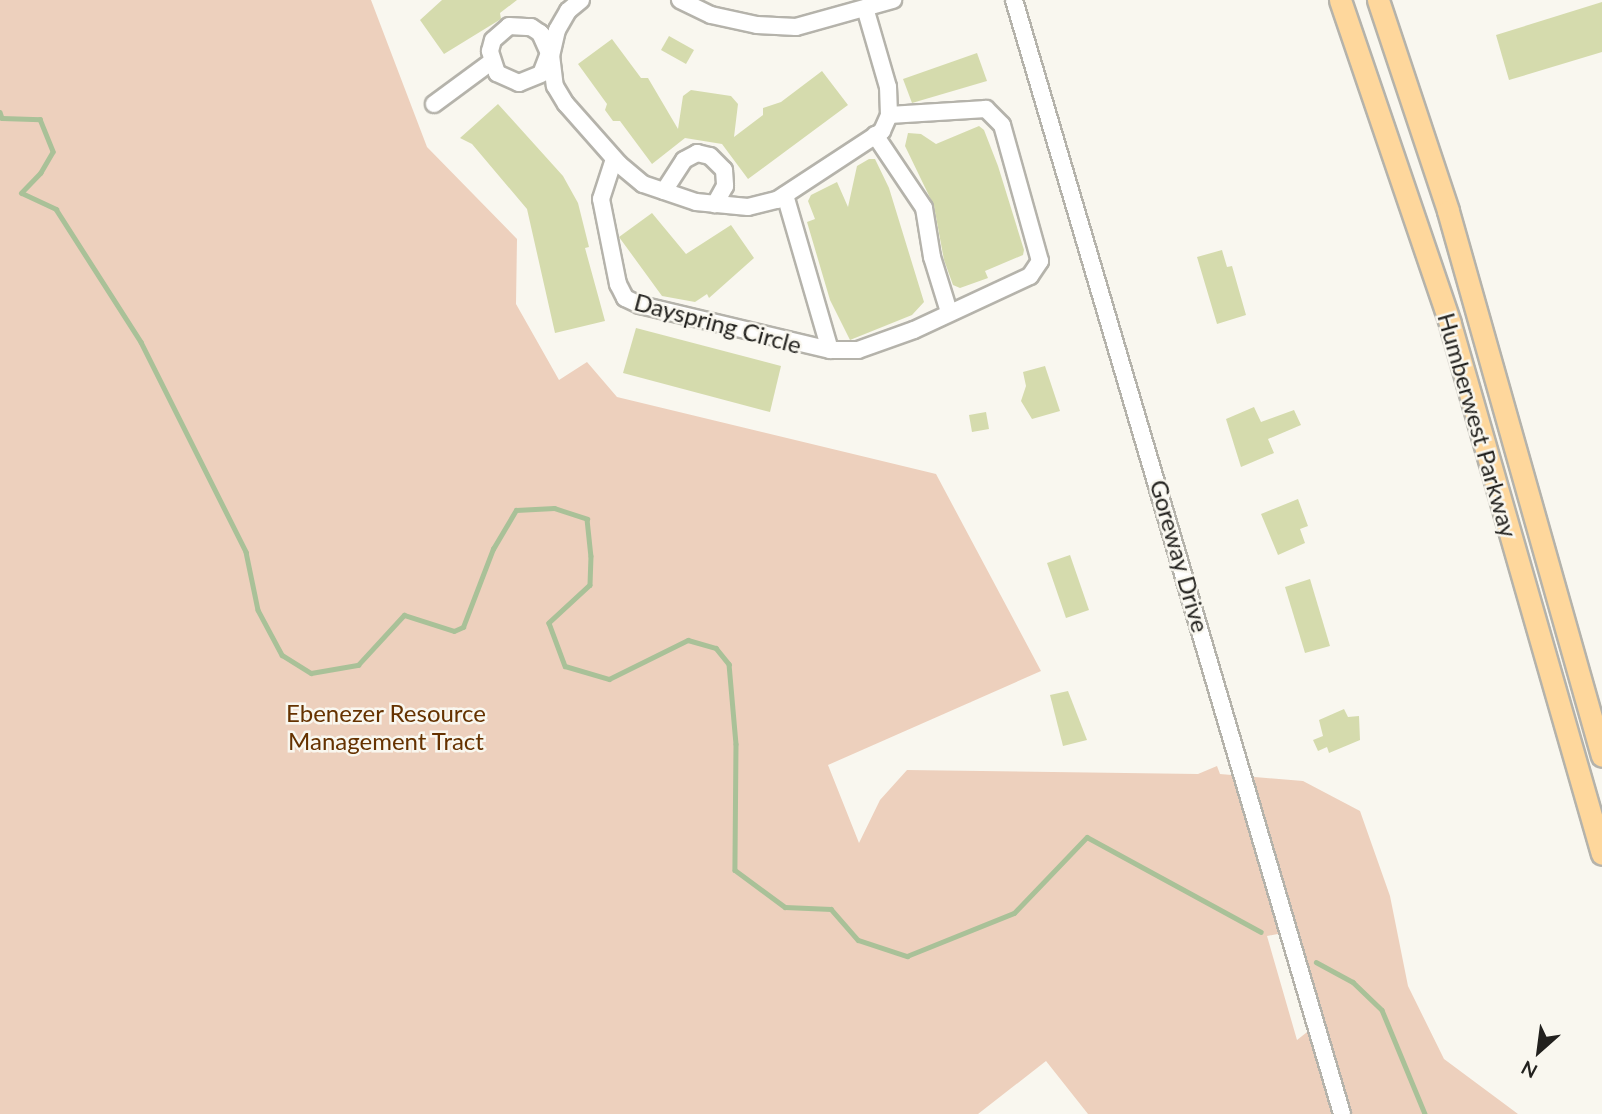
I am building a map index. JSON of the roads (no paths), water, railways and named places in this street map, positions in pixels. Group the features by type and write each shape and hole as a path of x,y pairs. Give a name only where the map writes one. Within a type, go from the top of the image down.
{"main road":[{"name":"Humberwest Parkway","path":"1340,0 1450,324 1602,854"},
{"name":"Humberwest Parkway","path":"1378,0 1448,211 1602,755"}],"street":[{"path":"553,46 540,33 520,24 500,32 493,40 491,62 497,73 519,83 546,69 568,11 581,0"},
{"path":"680,0 712,15 758,25 796,27 893,0"},
{"name":"Goreway Drive","path":"1014,0 1342,1114"},
{"path":"540,33 549,54 546,69 566,104 614,159 643,184 715,204 748,207 785,195 875,135 889,116 888,87 865,8"},
{"path":"434,104 491,62"},
{"path":"785,195 830,350 858,350 1030,276 1040,261 1002,125 986,109 889,116"},
{"path":"875,135 924,208 932,257 949,312"},
{"path":"664,191 684,159 697,153 710,156 724,170 725,186 715,204"},
{"name":"Dayspring Circle","path":"614,159 601,199 618,284 625,298 639,306 830,350"}],"waterway":[{"path":"0,112 2,118 40,119 53,152 41,173 22,193 56,209 141,342 246,552 258,610 282,655 311,673 358,665 404,615 454,631 463,627 493,549 516,510 554,508 587,519 591,556 590,585 549,623 565,666 609,679 688,640 716,648 729,664 736,744 735,870 785,907 831,909 858,940 907,956 1014,913 1087,837 1261,932"},
{"path":"1316,962 1353,982 1382,1010 1425,1114"}],"park label":[{"name":"Ebenezer Resource Management Tract","path":"386,727"}]}
